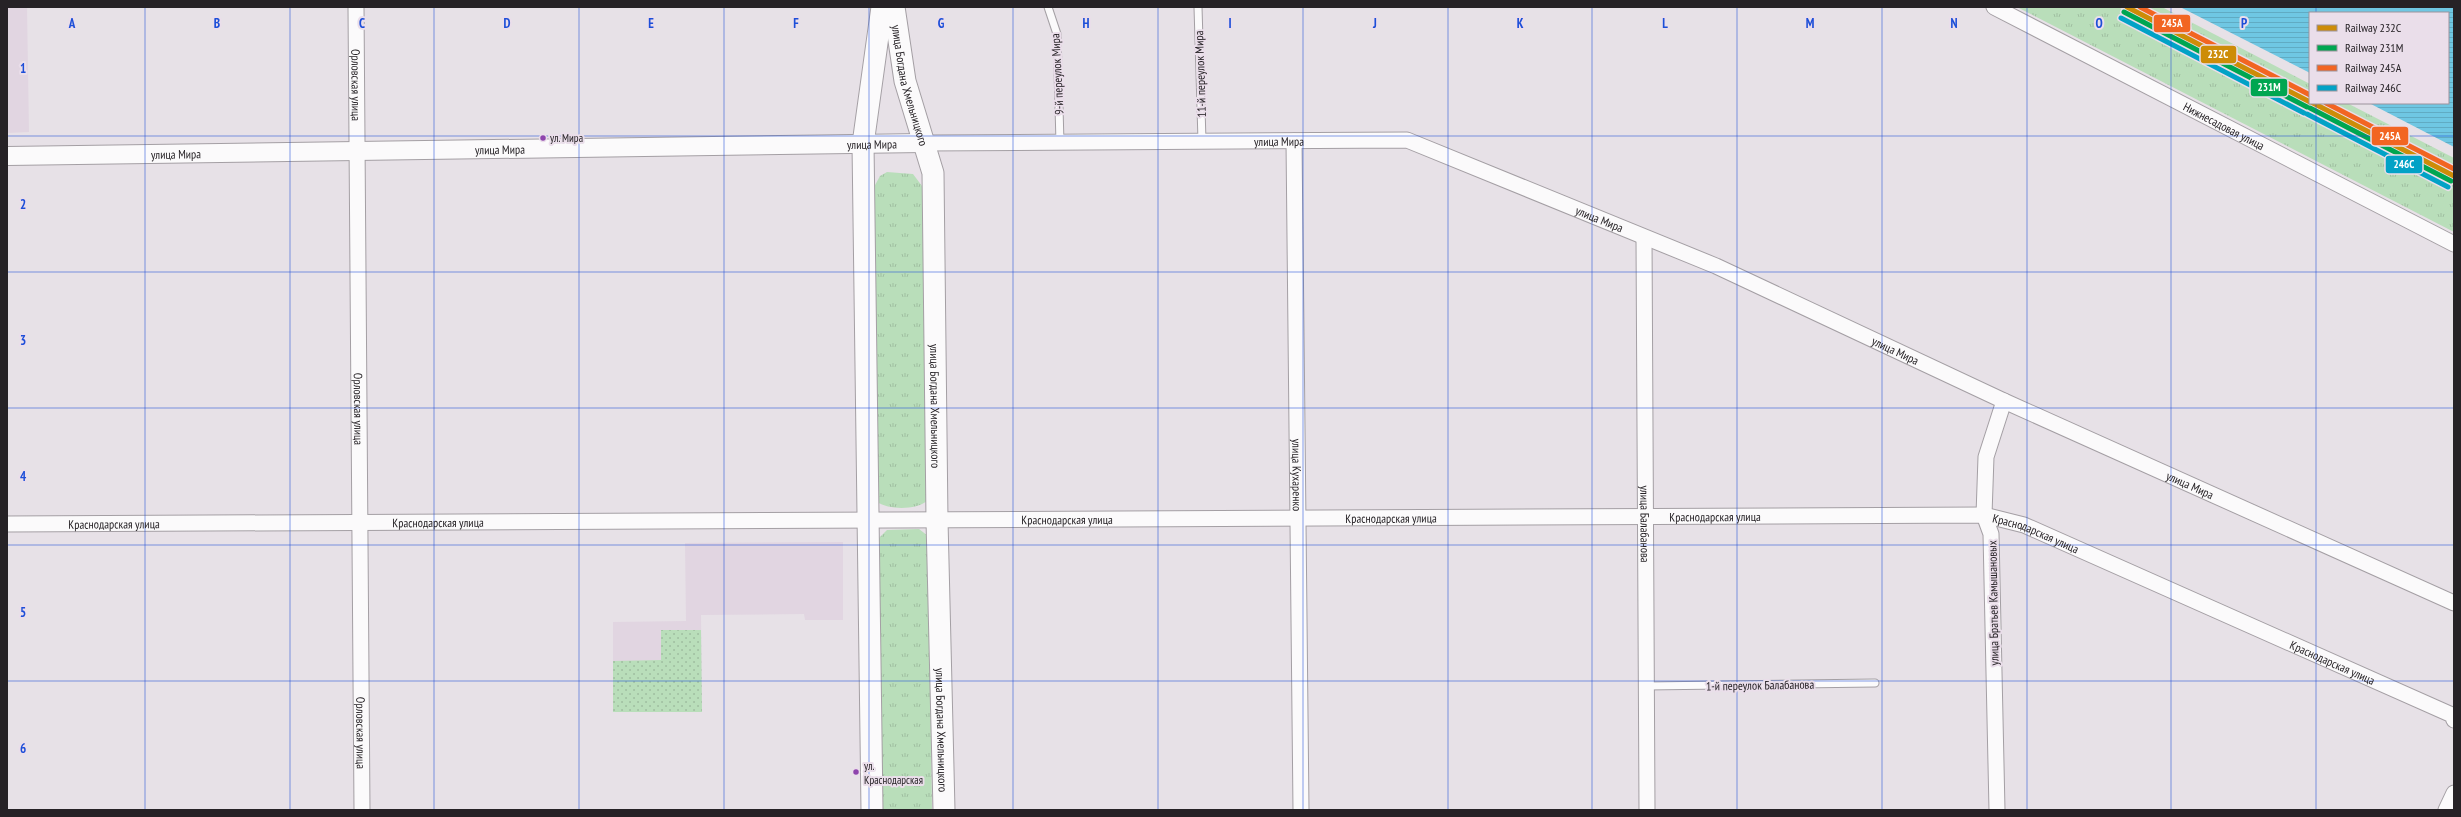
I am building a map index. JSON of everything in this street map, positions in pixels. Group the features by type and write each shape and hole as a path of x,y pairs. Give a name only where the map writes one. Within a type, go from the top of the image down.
{"main road":[{"name":"улица Богдана Хмельницкого","path":"872,810 863,144 882,7"},
{"name":"улица Богдана Хмельницкого","path":"894,7 905,81 933,173 937,520 944,810"}],"street":[{"name":"Орловская улица","path":"356,7 362,810"},
{"name":"Нижнесадовая улица","path":"1994,7 2454,244"},
{"name":"улица Мира","path":"7,156 923,143 1407,140 1644,238 1716,266 2004,401 2454,603"},
{"name":"улица Кухаренко","path":"1294,141 1301,810"},
{"name":"улица Балабанова","path":"1644,238 1647,810"},
{"name":"улица Братьев Камышановых","path":"1997,810 1991,534 1984,515 1986,457 2004,401"},
{"name":"Краснодарская улица","path":"7,524 1984,515 2024,525 2453,717"},
{"path":"2446,810 2454,793"}],"lane":[{"name":"9-й переулок Мира","path":"1048,7 1057,34 1060,142"},
{"name":"11-й переулок Мира","path":"1198,7 1202,141"},
{"name":"1-й переулок Балабанова","path":"1646,686 1874,683"}],"shaded area":[{"path":"7,7 27,7 29,132 7,133"},
{"path":"843,542 843,620 805,620 804,614 701,615 702,712 613,712 613,622 686,621 685,543"}],"green space":[{"path":"2017,7 2118,7 2454,180 2454,232"},
{"path":"2137,7 2162,7 2309,83 2309,96"},
{"path":"2325,104 2349,104 2454,158 2454,171"},
{"path":"887,172 913,174 922,186 927,501 916,506 902,508 882,505 877,502 874,187 880,176"},
{"path":"919,529 928,536 932,810 882,810 879,538 887,530"},
{"path":"661,630 701,630 702,712 613,712 613,661 661,660"}],"water":[{"path":"2180,7 2454,7 2454,147 2371,104 2449,104 2449,12 2309,12 2309,72"}],"rail line":[{"name":"232C","path":"2127,7 2309,101"},
{"name":"245А","path":"2140,7 2309,94"},
{"name":"231М","path":"2124,12 2307,107"},
{"name":"246С","path":"2121,18 2304,113"},
{"name":"232C","path":"2315,104 2454,176"},
{"name":"245А","path":"2328,104 2454,169"},
{"name":"231М","path":"2310,108 2451,181"},
{"name":"246С","path":"2307,114 2448,187"}],"place":[{"name":"ул. Мира","path":"543,138"},
{"name":"ул. Краснодарская","path":"856,772"}]}
